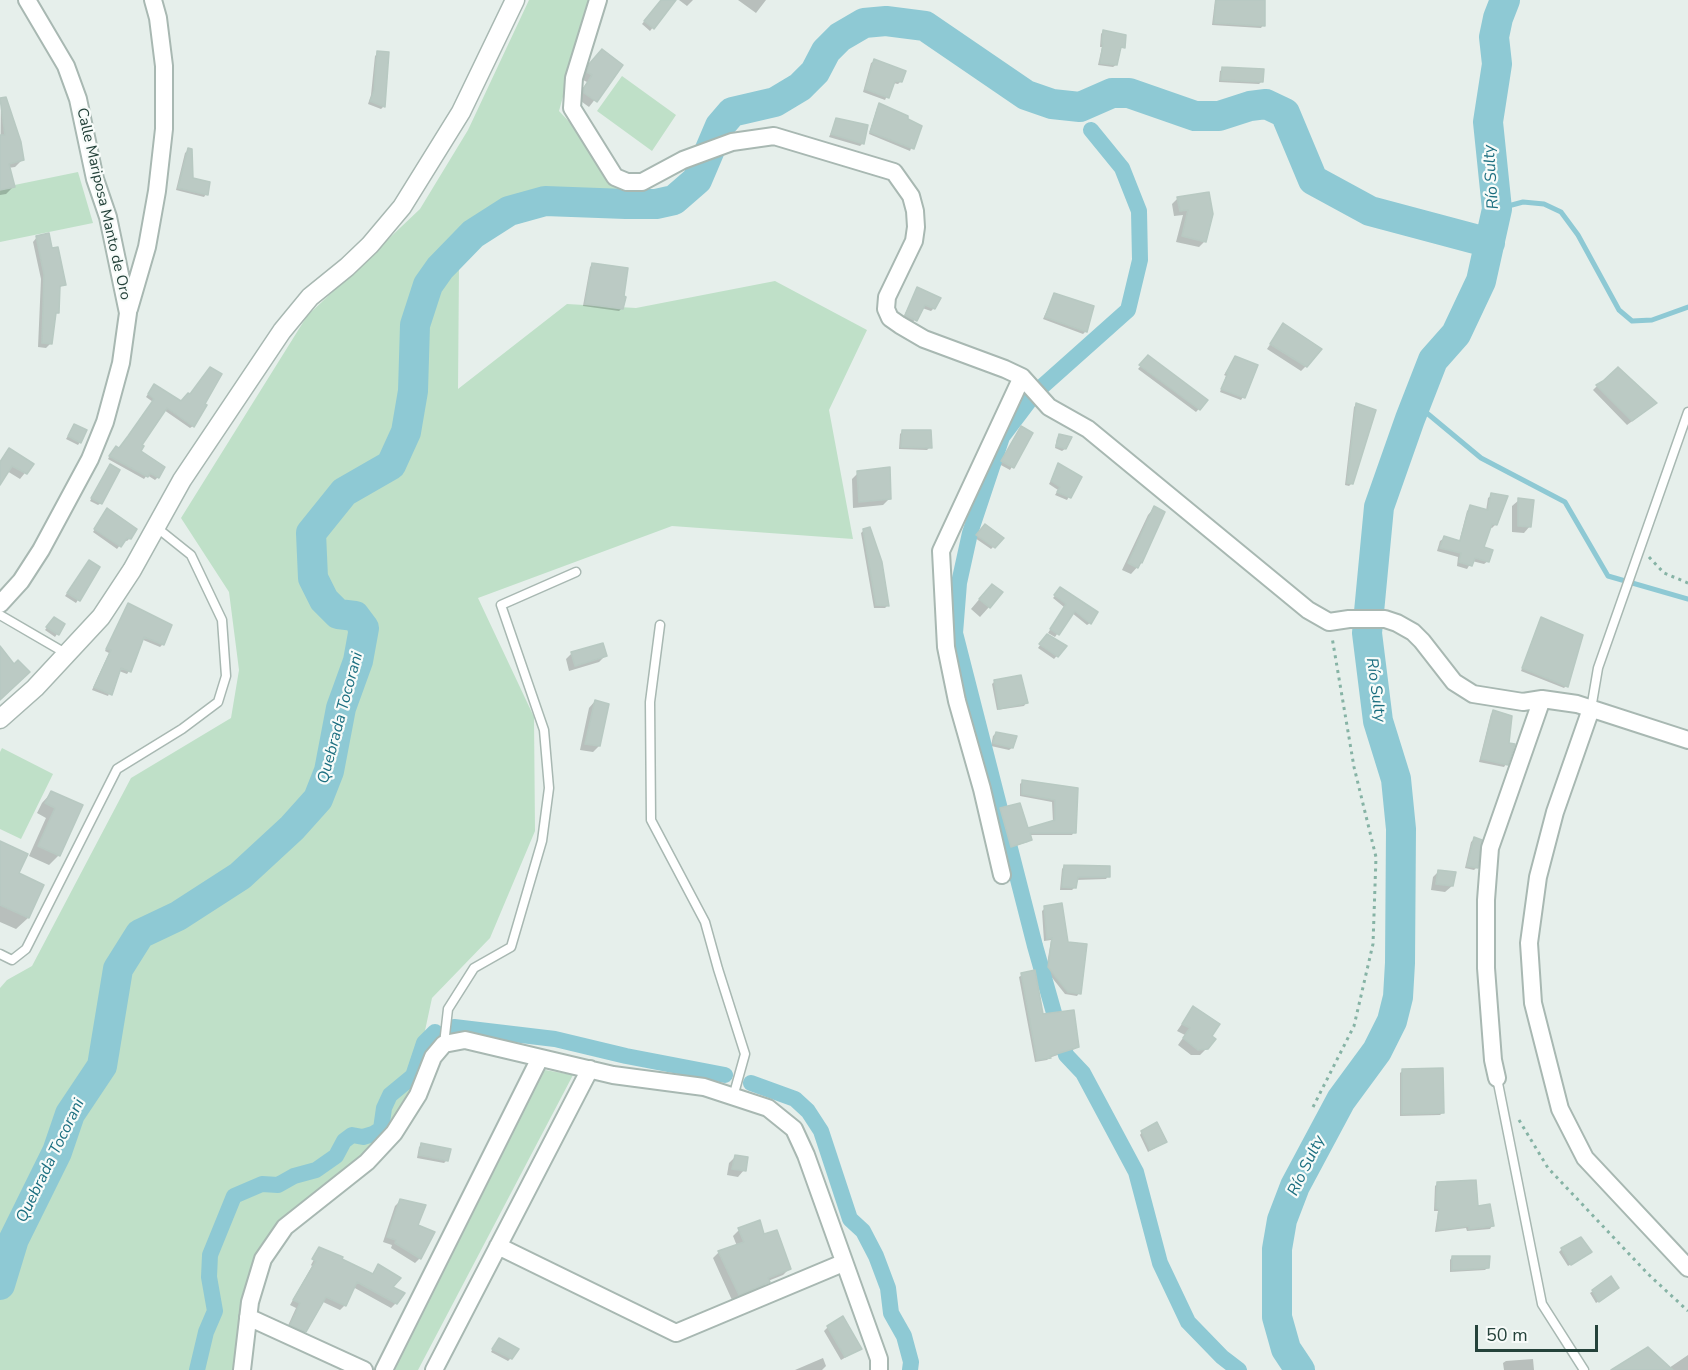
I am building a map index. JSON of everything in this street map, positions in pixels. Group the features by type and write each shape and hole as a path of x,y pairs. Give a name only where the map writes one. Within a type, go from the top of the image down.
{"street":[{"name":"Calle Mariposa Manto de Oro","path":"0,604 21,581 41,550 90,459 105,422 121,363 128,313 108,217 95,179 78,99 66,66 27,0"},
{"path":"128,313 147,247 157,191 164,129 164,66 158,18 153,0"},
{"path":"0,719 35,687 100,616 132,570 182,480 282,331 310,297 370,245 402,207 461,112 514,0"},
{"path":"598,0 574,78 572,108 615,177 627,182 642,182 683,160 732,141 774,136 894,172 911,196 916,227 914,241 887,297 886,309 890,318 924,339 1005,369 1022,378 1049,407 1088,429 1308,610 1329,622 1349,619 1384,619 1413,632 1454,682 1473,694 1523,702 1542,699 1577,704 1688,740"},
{"path":"1002,875 982,789 957,700 946,647 941,551 1022,378"},
{"path":"1497,1078 1493,1060 1486,968 1485,900 1490,848 1542,699"},
{"path":"1591,709 1555,812 1538,877 1529,943 1533,1004 1560,1109 1585,1158 1685,1261"},
{"path":"242,1370 250,1302 263,1259 285,1227 367,1162 394,1134 418,1095 433,1057 444,1044 465,1040 613,1075 704,1087 768,1108 794,1129 806,1155 879,1359 879,1370"},
{"path":"384,1370 540,1058"},
{"path":"434,1370 590,1069"},
{"path":"498,1246 676,1333 843,1263"},
{"path":"248,1317 364,1370"}],"lane":[{"path":"1591,709 1598,668 1688,412"},
{"path":"0,954 12,960 26,949 117,769 182,729 218,702 226,676 222,620 191,555 156,527"},
{"path":"444,1044 448,1009 474,968 511,947 542,841 549,788 544,730 501,605 576,572"},
{"path":"0,615 67,654"},
{"path":"660,625 650,702 651,820 705,922 745,1054 733,1096"},
{"path":"1497,1078 1542,1304 1584,1370"}],"path":[{"path":"1641,549 1664,573 1688,583"},
{"path":"1313,1107 1354,1026 1372,944 1376,857 1354,767 1329,622"},
{"path":"1515,1114 1548,1168 1648,1274 1688,1311"}],"green space":[{"path":"529,0 593,0 579,39 559,111 646,203 564,199 528,209 493,233 459,266 458,389 567,304 636,308 775,281 867,330 829,410 853,539 672,526 478,598 534,717 535,831 490,938 432,998 406,1119 271,1239 242,1370 0,1370 0,988 7,980 32,966 131,778 231,718 239,670 229,592 181,518 307,316 420,209 468,130"},
{"path":"622,76 676,115 652,151 597,111"},
{"path":"78,172 93,223 0,242 0,188"},
{"path":"2,748 53,774 21,839 0,829 0,752"},
{"path":"545,1070 573,1075 418,1370 395,1370"}],"building":[{"path":"661,0 676,0 654,29 644,21"},
{"path":"1216,0 1265,0 1265,26 1214,23"},
{"path":"1103,30 1126,35 1125,48 1121,47 1117,65 1100,63"},
{"path":"602,49 623,65 597,102 584,93 584,88 592,75 587,72 589,64"},
{"path":"377,51 389,52 385,107 370,101 374,91"},
{"path":"874,59 906,71 902,82 895,81 889,98 865,89"},
{"path":"1222,67 1264,69 1263,82 1221,80"},
{"path":"6,97 21,142 24,160 9,164 15,187 0,190 0,135 5,135 0,98"},
{"path":"879,103 908,116 908,119 922,126 914,149 870,132"},
{"path":"836,118 868,125 864,144 831,134"},
{"path":"188,148 192,149 193,178 210,182 208,195 178,188"},
{"path":"1209,192 1213,214 1206,242 1182,236 1188,210 1180,211 1177,197"},
{"path":"49,233 52,248 58,247 66,285 60,286 59,313 56,313 52,344 42,343 44,274 36,236"},
{"path":"592,263 628,268 623,309 585,304"},
{"path":"917,287 941,298 935,309 925,305 917,321 905,315"},
{"path":"1054,293 1094,306 1087,332 1045,317"},
{"path":"1283,323 1322,349 1307,367 1270,344"},
{"path":"1148,355 1208,400 1200,410 1139,365"},
{"path":"1235,356 1258,365 1245,398 1221,389"},
{"path":"210,367 222,374 194,427 167,408 142,445 144,446 141,451 165,467 159,478 150,473 148,477 109,456 116,446 119,448 154,399 148,394 154,384 181,401 188,393 190,394"},
{"path":"1618,367 1657,403 1632,421 1596,385"},
{"path":"1356,403 1376,410 1353,484 1347,483"},
{"path":"74,424 87,430 81,443 68,436"},
{"path":"1021,426 1033,433 1014,468 1001,461"},
{"path":"902,430 931,430 932,448 901,447"},
{"path":"1059,434 1072,437 1066,449 1056,446"},
{"path":"9,448 34,464 27,474 12,466 0,485 0,462"},
{"path":"1058,463 1082,477 1071,498 1057,492 1060,487 1051,481"},
{"path":"110,464 120,470 102,504 91,498"},
{"path":"890,467 891,499 859,502 857,471"},
{"path":"1491,493 1508,496 1497,525 1492,524 1484,547 1493,550 1489,562 1475,558 1472,566 1459,562 1461,553 1440,548 1444,536 1460,541 1470,505 1488,510"},
{"path":"1518,498 1534,500 1531,527 1518,526"},
{"path":"1154,506 1165,512 1138,568 1128,563"},
{"path":"107,508 137,529 131,539 127,538 121,547 94,529"},
{"path":"985,524 1004,538 995,548 976,535"},
{"path":"870,527 882,562 889,606 876,605 863,529"},
{"path":"89,560 100,567 80,601 67,593"},
{"path":"992,584 1003,592 990,608 979,599"},
{"path":"1060,587 1098,612 1091,624 1075,611 1059,635 1050,629 1066,604 1054,595"},
{"path":"128,603 172,625 164,645 144,637 131,672 121,668 112,695 94,687 111,650 106,649"},
{"path":"54,617 65,624 59,635 46,627"},
{"path":"1541,617 1583,635 1568,687 1522,668"},
{"path":"1047,634 1067,646 1058,657 1039,644"},
{"path":"603,643 607,656 575,666 571,652"},
{"path":"0,646 14,664 18,660 30,672 0,700"},
{"path":"1021,675 1028,703 999,709 994,680"},
{"path":"595,700 609,704 600,746 585,744"},
{"path":"1493,710 1512,716 1509,743 1515,744 1508,765 1481,759"},
{"path":"996,732 1017,736 1013,748 993,743"},
{"path":"1022,780 1078,788 1076,833 1030,833 1032,840 1011,847 1000,808 1020,803 1028,828 1055,820 1055,800 1022,794"},
{"path":"51,791 83,805 60,856 38,846 55,808 45,803"},
{"path":"1474,837 1482,840 1478,868 1467,866"},
{"path":"0,841 28,854 19,873 44,885 29,918 0,905"},
{"path":"1064,865 1110,866 1110,877 1078,877 1076,888 1062,887"},
{"path":"1438,870 1456,872 1453,886 1436,884"},
{"path":"1062,903 1068,942 1087,944 1081,994 1068,992 1048,967 1052,938 1047,939 1044,906"},
{"path":"1035,970 1043,1014 1074,1010 1079,1047 1050,1056 1051,1058 1037,1060 1021,973"},
{"path":"1193,1006 1220,1024 1212,1036 1216,1039 1208,1049 1198,1050 1183,1038 1190,1028 1182,1024"},
{"path":"1443,1068 1444,1113 1402,1114 1402,1069"},
{"path":"1157,1122 1167,1142 1150,1150 1141,1131"},
{"path":"421,1143 451,1149 448,1161 419,1155"},
{"path":"735,1155 748,1157 746,1171 732,1169"},
{"path":"1476,1180 1478,1206 1490,1204 1494,1226 1437,1230 1439,1209 1436,1208 1437,1182"},
{"path":"400,1199 426,1205 418,1225 435,1232 421,1259 395,1243 396,1240 387,1237"},
{"path":"760,1220 764,1234 777,1230 791,1269 768,1278 770,1282 739,1295 718,1251 744,1242 738,1228"},
{"path":"1581,1237 1592,1252 1571,1265 1561,1248"},
{"path":"319,1247 373,1274 378,1264 401,1278 393,1287 405,1293 397,1304 357,1282 346,1306 326,1297 306,1332 290,1325 300,1303 293,1300 316,1261 312,1259"},
{"path":"1452,1256 1490,1256 1489,1268 1452,1270"},
{"path":"1611,1276 1619,1288 1599,1302 1592,1290"},
{"path":"843,1316 862,1349 845,1357 827,1326"},
{"path":"499,1338 519,1349 512,1359 492,1349"},
{"path":"1648,1347 1673,1370 1611,1370"}],"waterway":[{"name":"Río Sulty","path":"1300,1370 1286,1349 1277,1317 1277,1249 1282,1220 1295,1186 1341,1100 1377,1051 1392,1021 1398,997 1401,829 1396,779 1378,721 1367,633 1379,507 1433,360 1456,334 1481,281 1497,209 1488,122 1497,64 1494,37 1505,0"},
{"name":"Quebrada Tocorani","path":"0,1285 14,1239 57,1152 70,1114 102,1066 118,969 140,934 178,916 240,876 292,828 318,799 329,771 341,708 358,661 364,628 355,616 338,614 324,600 313,578 311,533 344,492 391,465 406,432 413,391 415,325 428,285 440,268 473,234 509,211 545,201 656,204 674,200 697,180 720,126 732,112 775,102 800,87 815,72 826,51 840,37 864,23 886,21 925,26 1026,95 1052,104 1080,107 1112,93 1129,93 1195,116 1219,116 1250,106 1266,104 1285,113 1313,180 1370,211 1490,243"},
{"path":"1036,392 1128,310 1140,260 1139,211 1122,168 1091,130"},
{"path":"1497,209 1523,202 1544,204 1561,212 1578,235 1619,310 1632,321 1652,320 1688,307"},
{"path":"1030,400 1002,437 970,533 959,583 955,633 1035,946 1066,1055 1083,1073 1136,1172 1160,1263 1188,1322 1222,1357 1239,1370"},
{"path":"1416,404 1481,458 1565,502 1608,576 1688,599"},
{"path":"454,1027 555,1039 626,1056 725,1075"},
{"path":"197,1370 206,1332 215,1311 209,1277 210,1255 234,1196 262,1184 278,1185 294,1176 316,1170 336,1156 344,1141 352,1135 363,1137 381,1129 384,1108 390,1095 413,1076 424,1043 435,1032"},
{"path":"751,1083 795,1099 808,1111 821,1131 850,1219 863,1231 876,1256 888,1288 891,1313 904,1336 911,1362 910,1370"}]}
